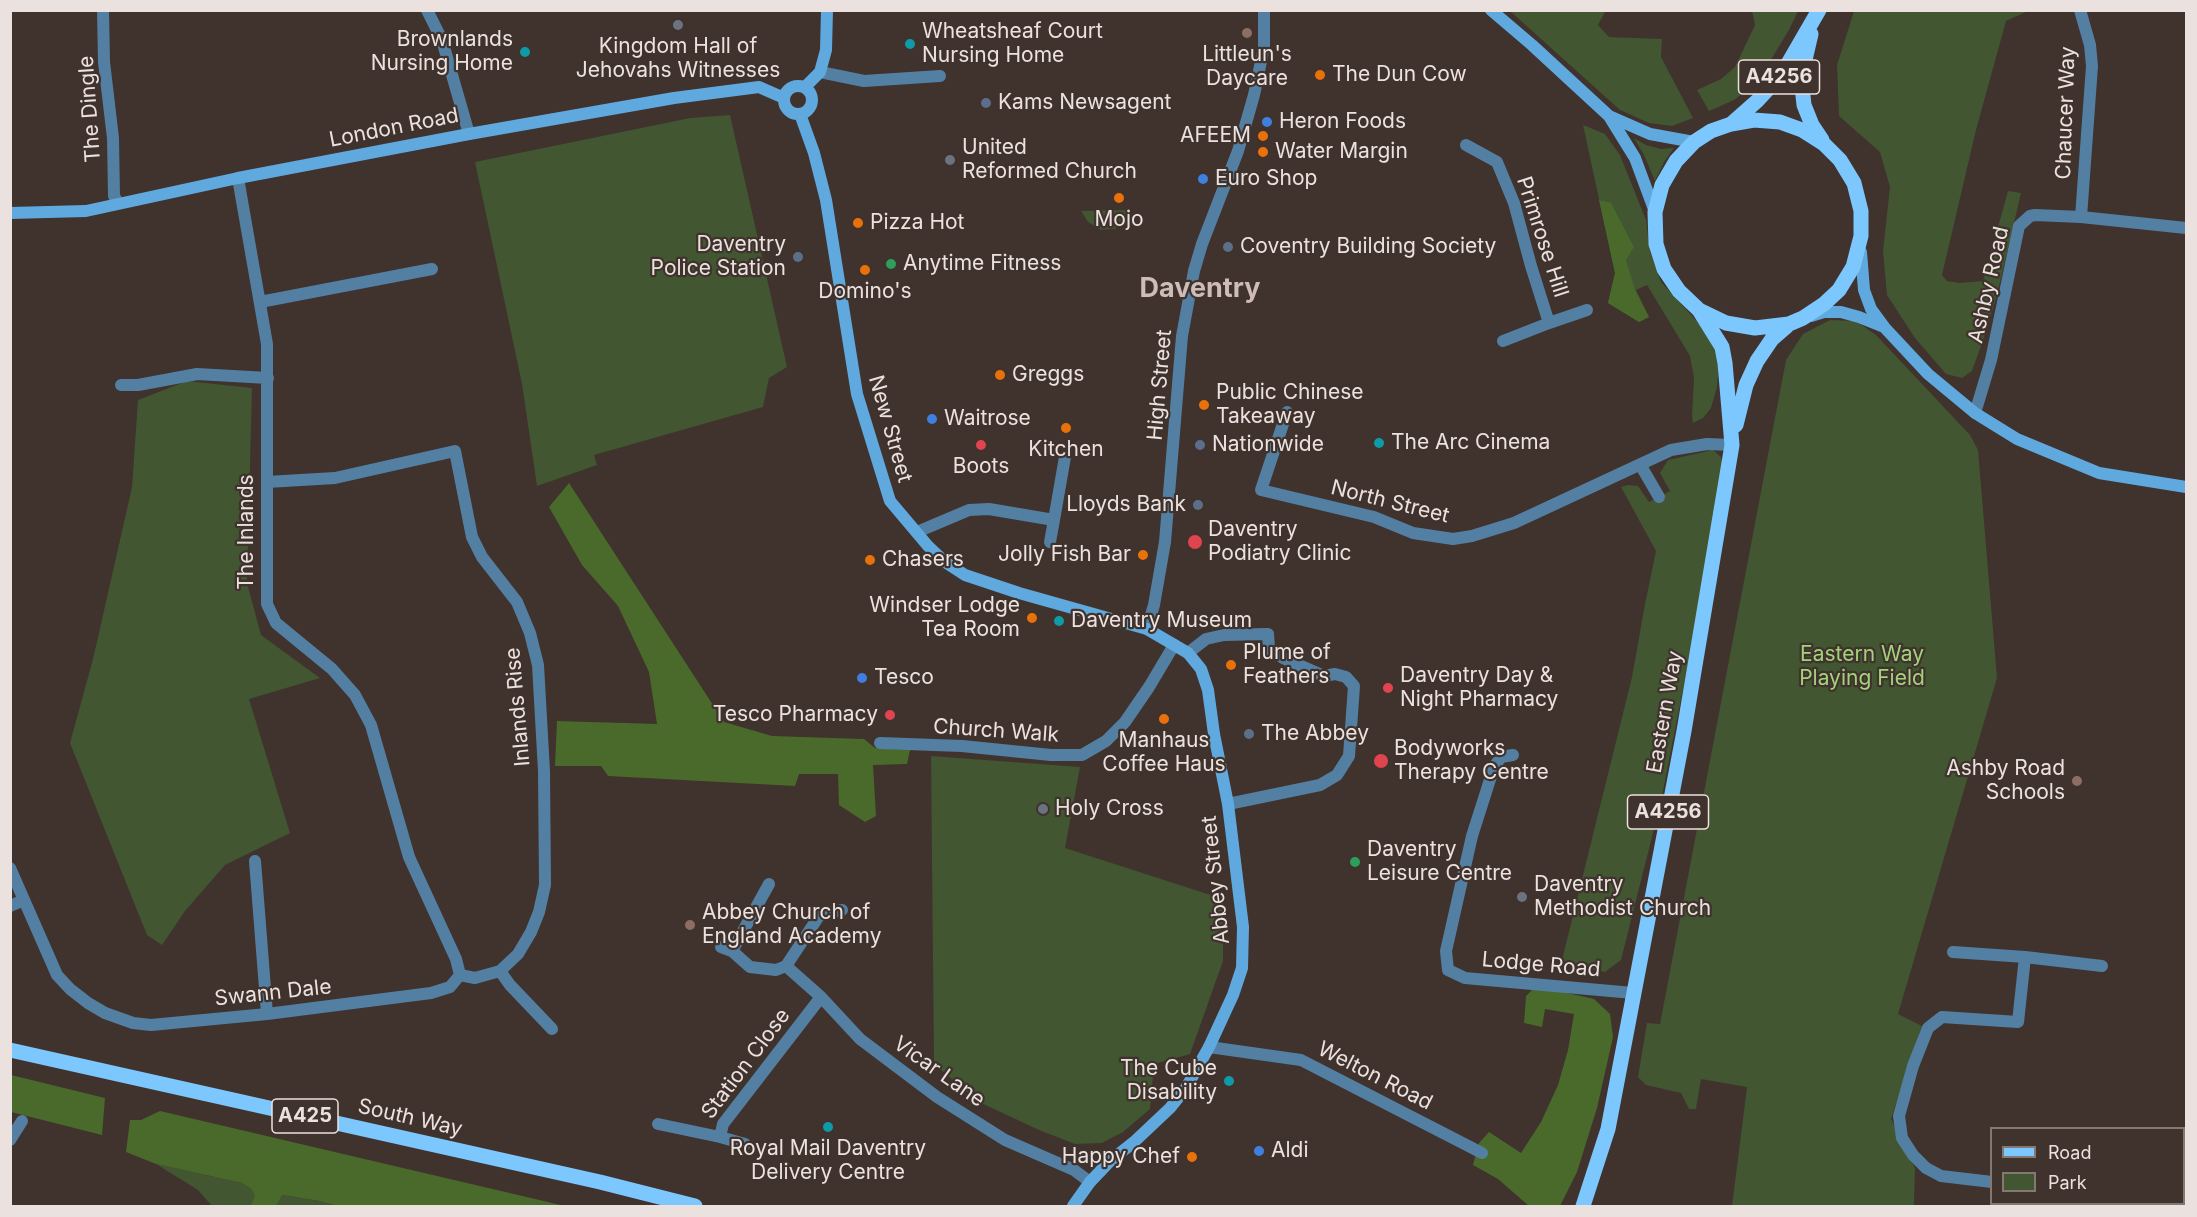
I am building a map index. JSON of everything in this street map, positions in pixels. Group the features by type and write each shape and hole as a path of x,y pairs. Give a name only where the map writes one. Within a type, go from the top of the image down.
{"main road":[{"path":"805,87 820,72 826,50 827,10"},
{"path":"1491,10 1609,116 1635,158 1655,212"},
{"name":"A4256","path":"1731,123 1757,102 1782,74 1817,15"},
{"name":"A4256","path":"1817,15 1801,77 1804,105 1812,125 1824,144"},
{"path":"793,86 805,87 810,92 812,102 808,110 800,114 786,109 784,98 785,93 793,86"},
{"name":"London Road","path":"10,213 86,210 238,178 674,98 759,87 784,98"},
{"name":"New Street","path":"800,114 814,153 826,200 857,394 890,501 945,562 965,575 1018,593 1147,629"},
{"path":"1609,116 1650,134 1694,142"},
{"path":"1885,328 1841,312 1824,312 1796,321 1755,328 1726,323 1699,310 1679,291 1664,269 1656,244 1655,212 1662,185 1676,161 1694,142 1711,131 1731,123 1754,120 1780,122 1802,130 1824,144 1840,160 1854,183 1861,211 1861,266 1864,290 1871,309 1885,328 1928,374 1975,413 2017,439 2099,473 2187,487"},
{"path":"1796,321 1824,304 1839,290 1853,267 1861,236"},
{"name":"Eastern Way","path":"1699,310 1722,347 1733,440"},
{"name":"Eastern Way","path":"1583,1206 1608,1129 1684,731 1733,440 1746,385 1757,361 1772,339 1796,321"},
{"name":"Abbey Street","path":"1073,1206 1090,1182 1110,1161 1170,1108 1209,1047 1233,995 1242,968 1243,927 1228,804 1208,690 1201,669 1188,653 1147,629"},
{"name":"South Way","path":"10,1050 600,1182 695,1206"}],"street":[{"name":"The Dingle","path":"103,10 104,62 113,138 114,196 117,203"},
{"path":"427,10 442,40 469,134"},
{"name":"High Street","path":"1147,629 1154,605 1165,542 1182,336 1194,271 1238,151 1254,94 1264,47 1264,10"},
{"name":"Chaucer Way","path":"2080,10 2090,45 2092,66 2081,217"},
{"path":"820,72 864,81 940,76"},
{"name":"Primrose Hill","path":"1466,145 1497,162 1514,203 1549,323"},
{"name":"The Inlands","path":"238,178 267,344 267,604 276,623 332,669 355,695 371,725 409,857 456,959 460,975"},
{"name":"Ashby Road","path":"1975,413 1991,360 2019,226 2030,216 2081,217 2187,228"},
{"path":"260,302 432,269"},
{"name":"Primrose Hill","path":"1503,341 1587,310"},
{"path":"121,386 138,386 197,374 268,378"},
{"name":"North Street","path":"1287,412 1261,490 1374,517 1413,532 1453,539 1472,537 1514,524 1671,450 1733,440"},
{"name":"Inlands Rise","path":"267,482 335,478 455,451 472,537 482,557 517,602 530,633 538,665 541,698 545,885 539,912 531,932 518,954 500,971"},
{"path":"1050,542 1065,457"},
{"path":"1641,466 1659,496"},
{"path":"916,532 969,510 989,509 1054,520"},
{"path":"1188,653 1206,639 1224,635 1268,634 1269,649 1324,676 1335,674 1346,677 1354,686 1349,756 1337,775 1320,784 1228,804"},
{"name":"Church Walk","path":"880,743 962,746 1051,755 1082,755 1106,741 1125,722 1149,687 1173,645"},
{"name":"Lodge Road","path":"1513,755 1501,757 1494,767 1476,824 1446,951 1448,970 1465,978 1633,993"},
{"path":"255,861 267,1014"},
{"name":"Swann Dale","path":"10,868 57,975 88,1003 105,1013 133,1023 151,1025 267,1014 431,993 450,987 460,975"},
{"path":"769,884 726,949 750,967 776,970 786,966 819,916 842,910"},
{"path":"10,906 24,900"},
{"path":"1953,952 2102,966"},
{"path":"1990,1182 1941,1176 1926,1168 1913,1155 1902,1138 1899,1116 1913,1066 1928,1028 1942,1017 2018,1022 2025,957"},
{"name":"Vicar Lane","path":"786,966 821,997 860,1039 938,1097 1005,1140 1074,1170 1090,1182"},
{"path":"460,975 475,978 500,971 510,985 552,1029"},
{"name":"Station Close","path":"658,1124 720,1137 723,1124 821,997"},
{"name":"Welton Road","path":"1209,1047 1301,1060 1482,1153"},
{"path":"10,1140 22,1121"},
{"path":"720,1137 745,1144"}],"green space":[{"path":"1510,11 1602,11 1605,12 1598,25 1609,37 1662,39 1661,57 1693,118 1672,126 1649,123 1620,110"},
{"path":"1752,11 1798,11 1758,81 1734,100 1709,111 1697,90 1721,79 1735,67 1755,25"},
{"path":"1854,11 2028,11 2006,21 1976,130 1942,275 1947,281 1959,283 1983,281 2008,191 2021,193 1997,295 1982,343 1972,371 1962,378 1946,374 1915,338 1887,295 1883,251 1890,187 1880,152 1839,116 1837,65"},
{"path":"730,115 787,367 769,378 763,407 594,455 597,465 537,486 522,384 475,162 690,118"},
{"path":"1583,125 1605,134 1620,155 1646,220 1650,252 1661,282 1713,339 1719,363 1717,387 1711,408 1703,418 1693,423 1694,378 1690,356 1647,285 1636,290 1649,317 1639,322 1608,303 1615,273"},
{"path":"1634,138 1646,145 1661,149 1674,148 1655,181 1644,155"},
{"path":"1599,200 1611,203 1634,247 1626,260 1635,290 1649,317 1639,322 1608,303 1615,273"},
{"path":"1130,210 1124,222 1115,229 1101,230 1088,222 1081,211"},
{"name":"Eastern Way Playing Field","path":"1830,320 1856,321 1876,335 1970,435 1978,450 1997,678 1898,1014 1922,1026 1891,1119 1915,1168 1914,1206 1732,1206 1747,1087 1701,1079 1696,1109 1689,1109 1681,1093 1646,1085 1638,1077 1647,1023 1660,1024 1786,360 1803,334"},
{"path":"187,381 252,388 247,583 261,635 320,678 249,699 290,833 225,865 185,911 162,945 147,935 70,743 93,659 132,487 138,400"},
{"path":"1713,450 1721,457 1723,468 1701,598 1661,801 1621,960 1605,972 1561,964 1632,677 1656,551 1621,487 1638,486 1649,502 1670,491 1660,473 1668,460"},
{"path":"569,483 724,722 772,736 864,739 875,748 910,750 907,764 873,765 876,816 865,822 839,805 838,774 799,774 795,786 608,776 601,766 555,766 557,721 657,724 649,672 618,606 582,565 549,507"},
{"path":"931,756 1080,767 1065,848 1223,899 1223,961 1190,1054 1154,1064 1150,1109 1123,1132 1102,1143 1075,1144 979,1102 934,1064"},
{"path":"1536,986 1594,999 1610,1014 1613,1037 1597,1108 1577,1172 1560,1206 1529,1206 1498,1179 1473,1165 1479,1143 1489,1132 1521,1153 1541,1122 1558,1085 1568,1050 1574,1014 1545,1009 1542,1027 1524,1023 1526,996"},
{"path":"11,1075 105,1098 102,1135 11,1112"},
{"path":"160,1111 565,1206 337,1206 282,1195 276,1206 251,1206 255,1196 251,1189 242,1183 156,1164 126,1152 130,1120 141,1120"},
{"path":"156,1164 242,1183 251,1189 255,1196 253,1205 212,1206 198,1190"},
{"path":"281,1195 320,1201 337,1206 276,1206"}],"place":[{"name":"Kingdom Hall of Jehovahs Witnesses","path":"678,25"},
{"name":"Littleun's Daycare","path":"1247,33"},
{"name":"Wheatsheaf Court Nursing Home","path":"910,44"},
{"name":"Brownlands Nursing Home","path":"525,52"},
{"name":"The Dun Cow","path":"1320,75"},
{"name":"Kams Newsagent","path":"986,103"},
{"name":"Heron Foods","path":"1267,122"},
{"name":"AFEEM","path":"1263,136"},
{"name":"Water Margin","path":"1263,152"},
{"name":"United Reformed Church","path":"950,160"},
{"name":"Euro Shop","path":"1203,179"},
{"name":"Mojo","path":"1119,198"},
{"name":"Pizza Hot","path":"858,223"},
{"name":"Coventry Building Society","path":"1228,247"},
{"name":"Daventry Police Station","path":"798,257"},
{"name":"Anytime Fitness","path":"891,264"},
{"name":"Domino's","path":"865,270"},
{"name":"Greggs","path":"1000,375"},
{"name":"Public Chinese Takeaway","path":"1204,405"},
{"name":"Waitrose","path":"932,419"},
{"name":"Kitchen","path":"1066,428"},
{"name":"The Arc Cinema","path":"1379,443"},
{"name":"Boots","path":"981,445"},
{"name":"Nationwide","path":"1200,445"},
{"name":"Lloyds Bank","path":"1198,505"},
{"name":"Daventry Podiatry Clinic","path":"1195,542"},
{"name":"Jolly Fish Bar","path":"1143,555"},
{"name":"Chasers","path":"870,560"},
{"name":"Windser Lodge Tea Room","path":"1032,618"},
{"name":"Daventry Museum","path":"1059,621"},
{"name":"Plume of Feathers","path":"1231,665"},
{"name":"Tesco","path":"862,678"},
{"name":"Daventry Day & Night Pharmacy","path":"1388,688"},
{"name":"Tesco Pharmacy","path":"890,715"},
{"name":"Manhaus Coffee Haus","path":"1164,719"},
{"name":"The Abbey","path":"1249,734"},
{"name":"Bodyworks Therapy Centre","path":"1381,761"},
{"name":"Ashby Road Schools","path":"2077,781"},
{"name":"Holy Cross","path":"1043,809"},
{"name":"Daventry Leisure Centre","path":"1355,862"},
{"name":"Daventry Methodist Church","path":"1522,897"},
{"name":"Abbey Church of England Academy","path":"690,925"},
{"name":"The Cube Disability","path":"1229,1081"},
{"name":"Royal Mail Daventry Delivery Centre","path":"828,1127"},
{"name":"Aldi","path":"1259,1151"},
{"name":"Happy Chef","path":"1192,1157"}],"district":[{"name":"Daventry","path":"1200,289"}]}
